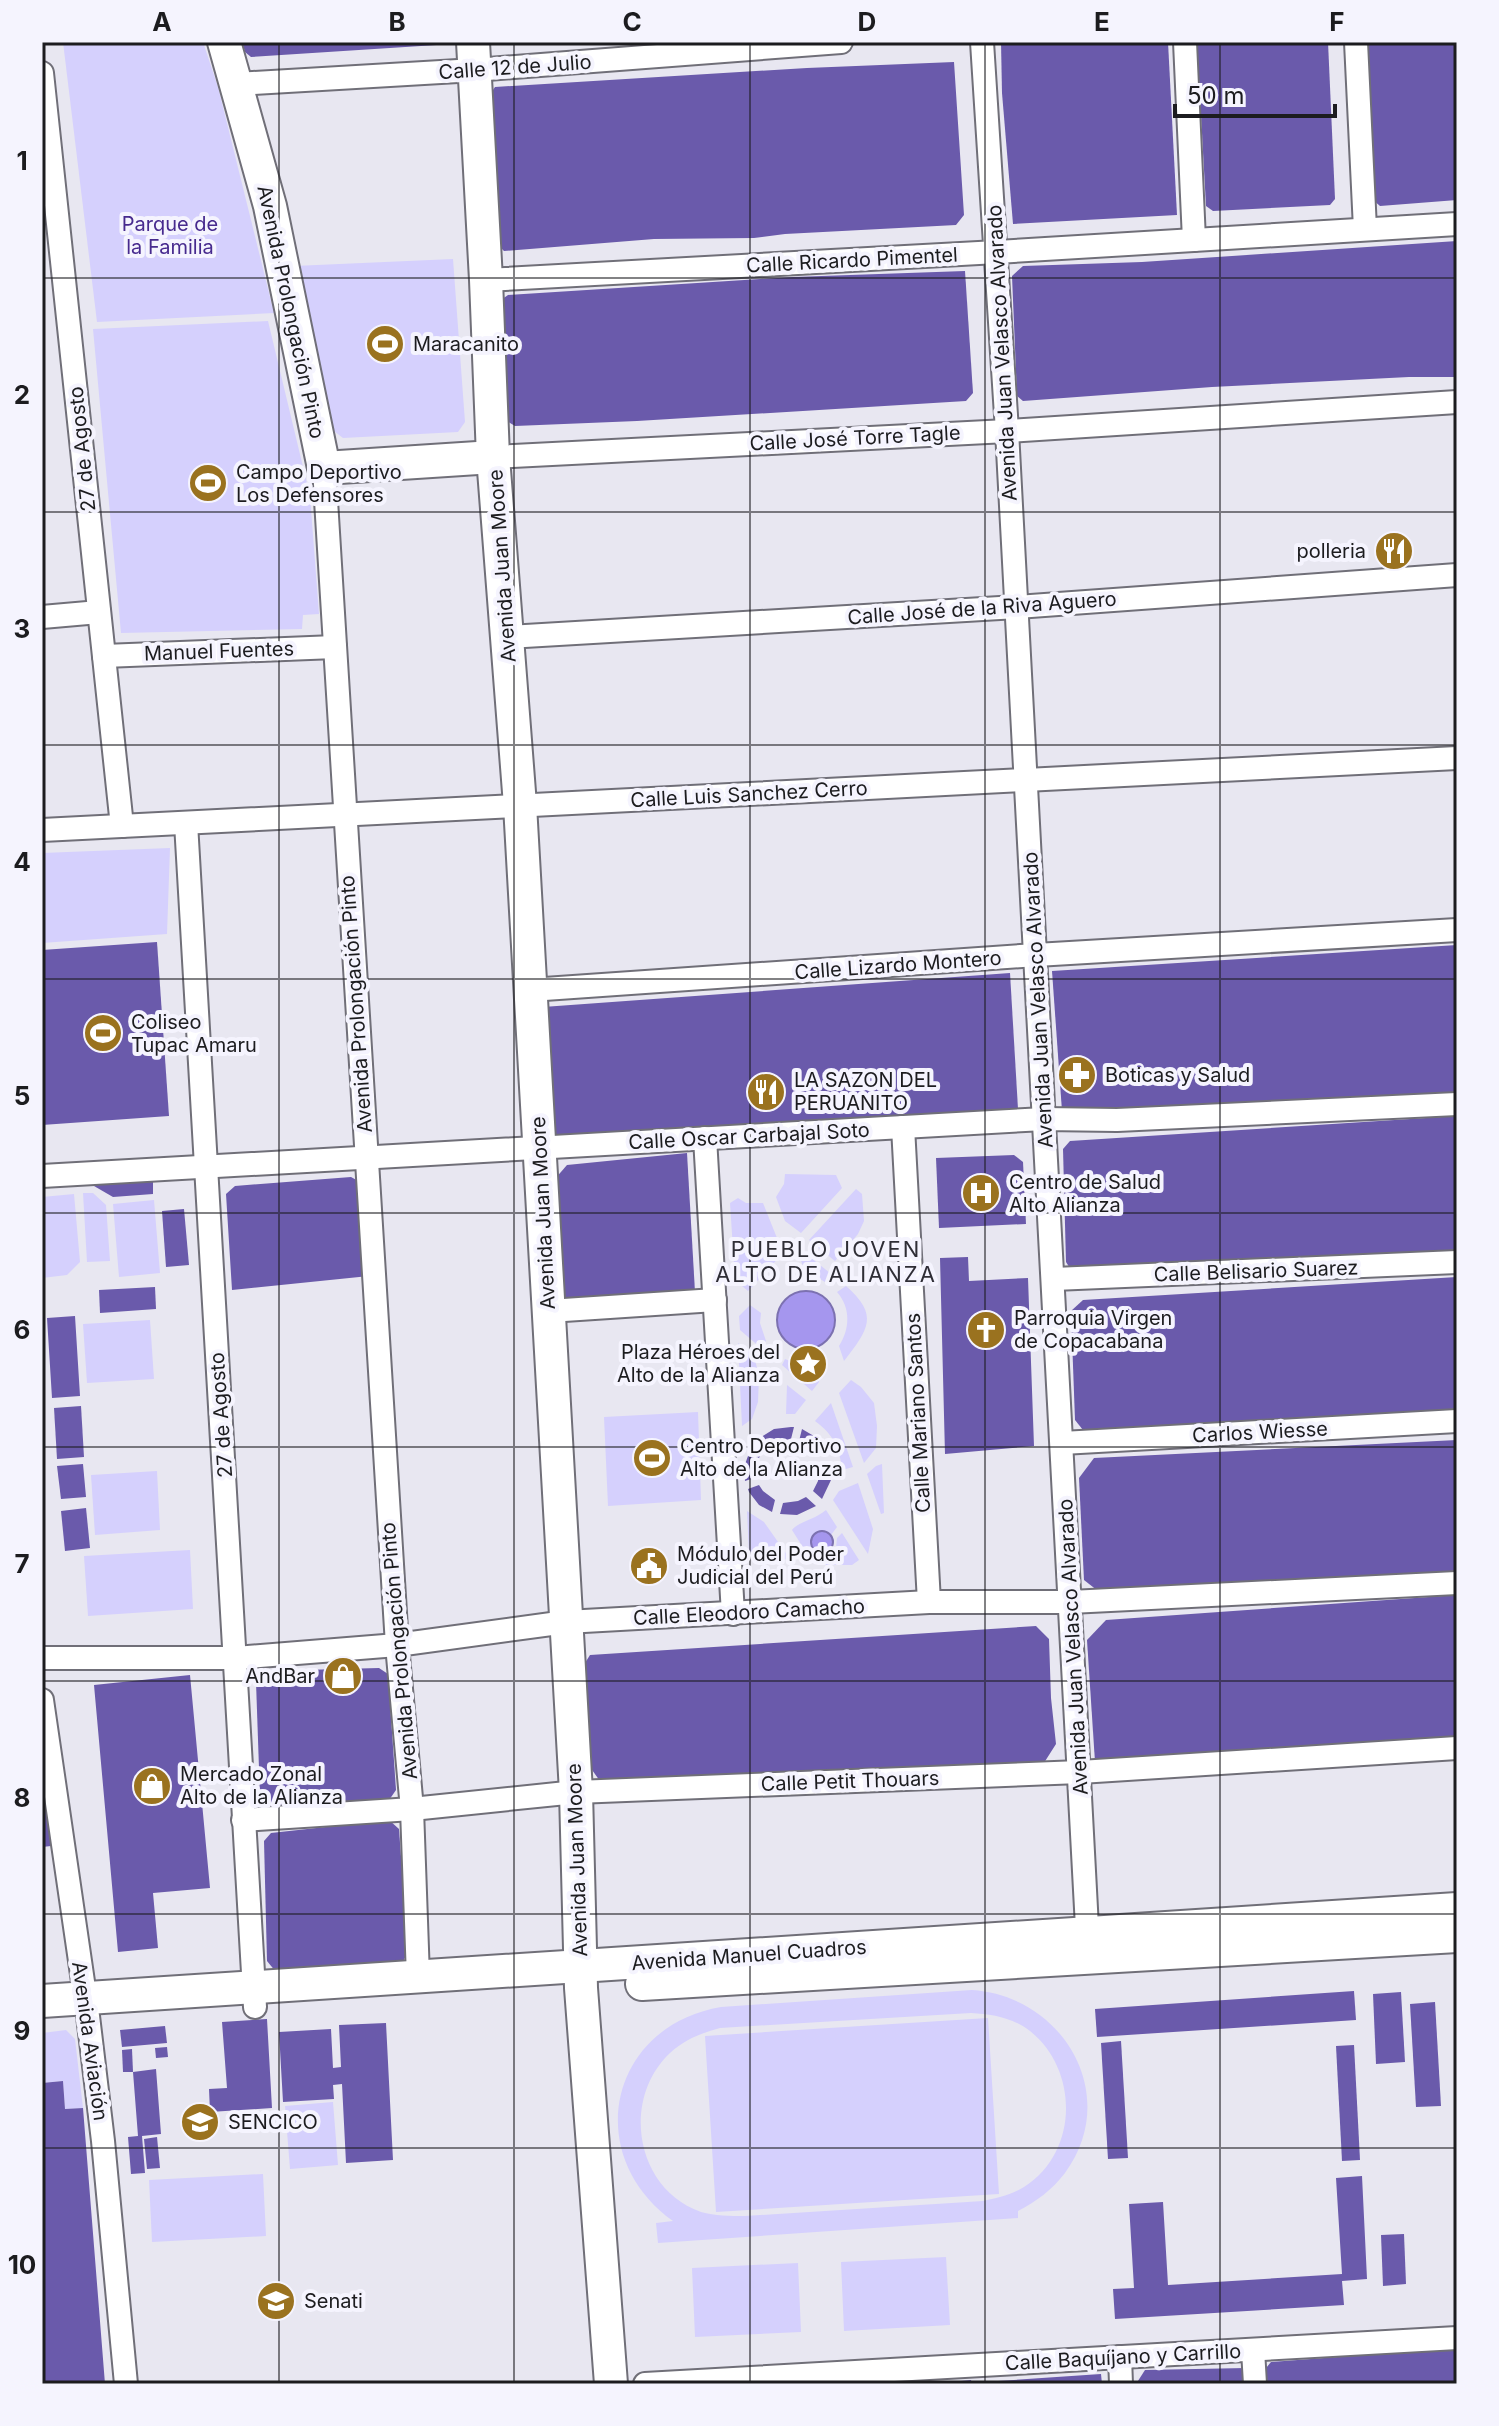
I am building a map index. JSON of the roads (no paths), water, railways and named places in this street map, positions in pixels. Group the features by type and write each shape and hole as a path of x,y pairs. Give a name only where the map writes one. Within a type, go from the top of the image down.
{"street":[{"name":"Avenida Prolongación Pinto","path":"224,42 270,206 324,468 397,1645 412,1809 418,1977"},
{"name":"Calle 12 de Julio","path":"237,84 474,56 841,42"},
{"name":"Avenida Juan Velasco Alvarado","path":"982,42 1027,779 1088,1945"},
{"path":"1185,42 1194,240"},
{"path":"1356,42 1365,229"},
{"name":"Avenida Juan Moore","path":"474,56 493,457 520,805 576,1792 581,1977 611,2384"},
{"name":"27 de Agosto","path":"42,73 52,252 99,612 122,826"},
{"name":"Calle Ricardo Pimentel","path":"486,280 1457,224"},
{"name":"Calle José Torre Tagle","path":"493,457 1007,431 1457,402"},
{"path":"324,468 493,457"},
{"name":"Calle José de la Riva Aguero","path":"507,637 1017,607 1457,575"},
{"path":"42,617 99,612"},
{"name":"Manuel Fuentes","path":"104,656 335,647"},
{"name":"Calle Luis Sanchez Cerro","path":"42,830 1457,758"},
{"name":"27 de Agosto","path":"186,823 254,1997"},
{"name":"Calle Lizardo Montero","path":"530,990 1457,930"},
{"name":"Calle Oscar Carbajal Soto","path":"42,1176 1044,1119 1117,1120 1457,1104"},
{"name":"Calle Mariano Santos","path":"903,1127 929,1602"},
{"path":"705,1138 733,1614"},
{"name":"Calle Belisario Suarez","path":"1054,1279 1457,1262"},
{"path":"549,1311 715,1300"},
{"name":"Carlos Wiesse","path":"1062,1443 1457,1421"},
{"name":"Calle Eleodoro Camacho","path":"42,1658 236,1658 397,1645 566,1622 929,1602 1070,1602 1457,1583"},
{"name":"Avenida Aviación","path":"42,1700 86,2007 106,2172 126,2384"},
{"name":"Calle Petit Thouars","path":"243,1820 412,1809 576,1792 1080,1772 1457,1748"},
{"name":"Avenida Manuel Cuadros","path":"42,2001 86,2007 1088,1945 1457,1909"},
{"name":"Avenida Manuel Cuadros","path":"1088,1945 1457,1936"},
{"name":"Avenida Manuel Cuadros","path":"254,1997 418,1977 581,1977"},
{"name":"Avenida Manuel Cuadros","path":"42,2022 86,2007"},
{"name":"Calle Baquíjano y Carrillo","path":"645,2384 982,2375 1120,2357 1457,2338"},
{"path":"1253,2350 1255,2384"},
{"path":"1120,2357 1121,2384"}],"place":[{"name":"Maracanito","path":"385,344"},
{"name":"Campo Deportivo Los Defensores","path":"208,483"},
{"name":"polleria","path":"1394,551"},
{"name":"Coliseo Tupac Amaru","path":"103,1033"},
{"name":"Boticas y Salud","path":"1077,1075"},
{"name":"LA SAZON DEL PERUANITO","path":"766,1092"},
{"name":"Centro de Salud Alto Alianza","path":"981,1193"},
{"name":"Parroquia Virgen de Copacabana","path":"986,1330"},
{"name":"Plaza Héroes del Alto de la Alianza","path":"808,1364"},
{"name":"Centro Deportivo Alto de la Alianza","path":"652,1458"},
{"name":"Módulo del Poder Judicial del Perú","path":"649,1566"},
{"name":"AndBar","path":"343,1676"},
{"name":"Mercado Zonal Alto de la Alianza","path":"152,1786"},
{"name":"SENCICO","path":"200,2122"},
{"name":"Senati","path":"276,2301"}],"district":[{"name":"PUEBLO JOVEN ALTO DE ALIANZA","path":"826,1262"}],"park label":[{"name":"Parque de la Familia","path":"170,236"}]}
